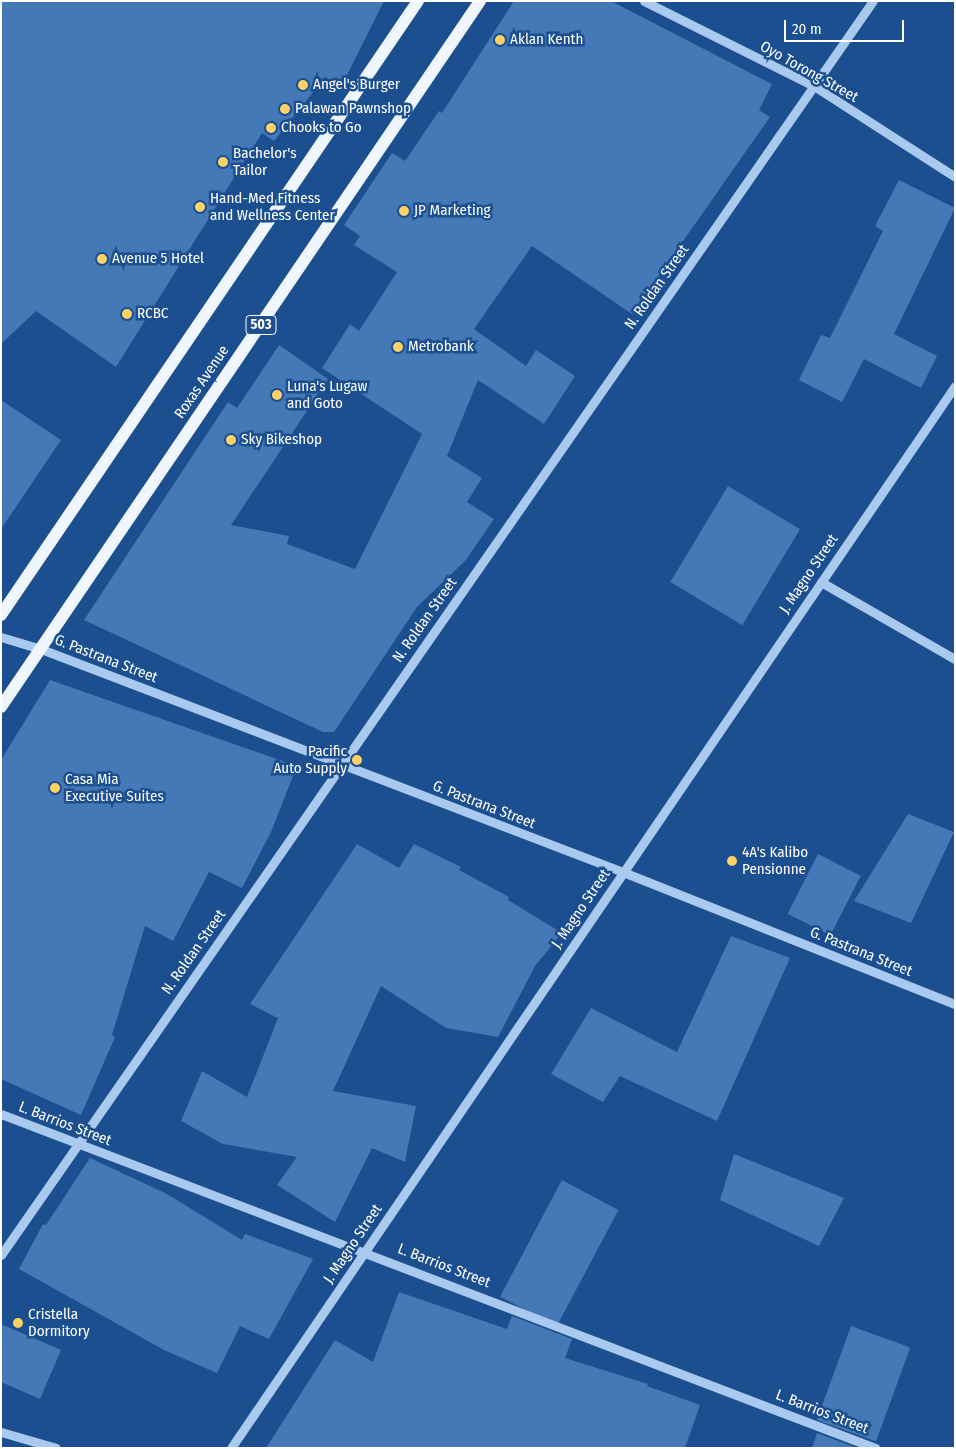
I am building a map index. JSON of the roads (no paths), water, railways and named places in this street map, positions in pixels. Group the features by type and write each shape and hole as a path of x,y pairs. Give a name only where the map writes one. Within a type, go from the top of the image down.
{"main road":[{"path":"1,615 418,1"},
{"name":"Roxas Avenue","path":"1,707 480,1"}],"street":[{"name":"Oyo Torong Street","path":"644,1 814,86 955,177"},
{"name":"N. Roldan Street","path":"1,1255 873,1"},
{"name":"J. Magno Street","path":"231,1448 955,386"},
{"path":"821,582 955,659"},
{"name":"G. Pastrana Street","path":"1,637 41,649 623,872 955,1004"},
{"name":"L. Barrios Street","path":"1,1114 365,1251 875,1448"},
{"path":"1,1432 56,1448"}],"place":[{"name":"Aklan Kenth","path":"500,40"},
{"name":"Angel's Burger","path":"303,85"},
{"name":"Palawan Pawnshop","path":"285,109"},
{"name":"Chooks to Go","path":"271,128"},
{"name":"Bachelor's Tailor","path":"223,162"},
{"name":"Hand-Med Fitness and Wellness Center","path":"200,207"},
{"name":"JP Marketing","path":"404,211"},
{"name":"Avenue 5 Hotel","path":"102,259"},
{"name":"RCBC","path":"127,314"},
{"name":"Metrobank","path":"398,347"},
{"name":"Luna's Lugaw and Goto","path":"277,395"},
{"name":"Sky Bikeshop","path":"231,440"},
{"name":"Pacific Auto Supply","path":"357,760"},
{"name":"Casa Mia Executive Suites","path":"55,788"},
{"name":"4A's Kalibo Pensionne","path":"732,861"},
{"name":"Cristella Dormitory","path":"18,1323"}]}
